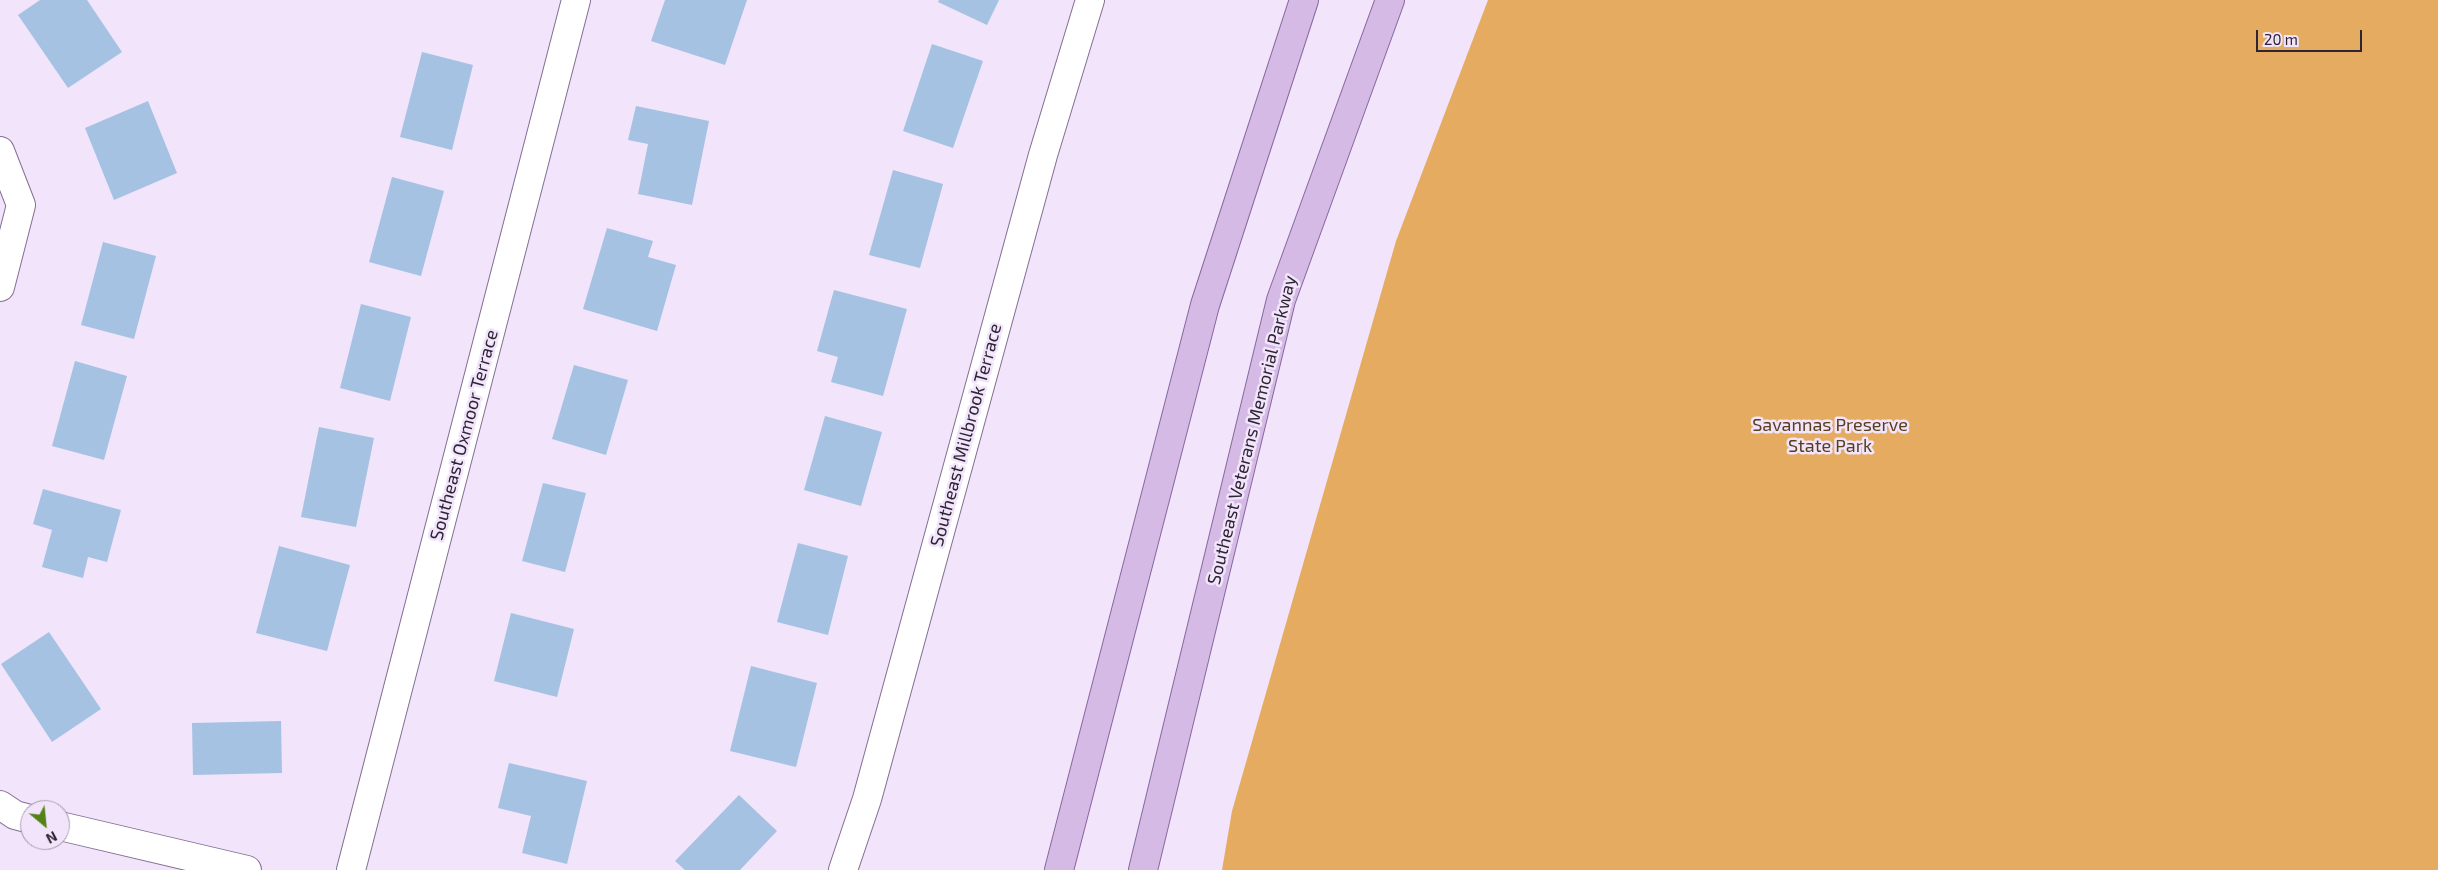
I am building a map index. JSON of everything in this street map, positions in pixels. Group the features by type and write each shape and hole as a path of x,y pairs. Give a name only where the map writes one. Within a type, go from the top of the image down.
{"main road":[{"path":"1059,870 1086,758 1205,305 1304,0"},
{"name":"Southeast Veterans Memorial Parkway","path":"1143,870 1281,300 1390,0"}],"street":[{"name":"Southeast Oxmoor Terrace","path":"351,870 576,0"},
{"name":"Southeast Millbrook Terrace","path":"843,870 866,799 1043,155 1090,0"},
{"path":"0,151 21,205 0,287"},
{"path":"0,805 20,816"},
{"path":"70,828 247,870"}],"green space":[{"name":"Savannas Preserve State Park","path":"1488,0 2438,0 2438,870 1222,870 1232,811 1396,241"}],"building":[{"path":"40,0 87,0 122,52 68,88 18,15"},
{"path":"665,0 747,0 725,65 651,41"},
{"path":"939,0 999,0 987,25 938,2"},
{"path":"932,44 983,61 953,148 903,131"},
{"path":"422,52 473,65 452,150 400,137"},
{"path":"148,101 177,173 114,200 85,128"},
{"path":"636,106 709,121 692,205 638,194 648,144 628,140"},
{"path":"893,170 943,184 920,268 869,255"},
{"path":"392,177 444,191 421,276 369,262"},
{"path":"607,228 653,241 648,257 676,265 657,331 583,309"},
{"path":"103,242 156,256 134,339 81,325"},
{"path":"834,290 907,309 883,396 831,382 838,357 817,351"},
{"path":"361,304 411,317 390,401 340,388"},
{"path":"75,361 127,376 104,460 52,446"},
{"path":"574,365 628,380 606,455 552,439"},
{"path":"825,416 882,432 861,506 804,490"},
{"path":"319,427 374,438 356,527 301,517"},
{"path":"543,483 586,493 565,572 522,561"},
{"path":"43,489 121,510 107,562 88,557 83,578 42,567 52,530 33,524"},
{"path":"798,543 848,556 828,635 777,622"},
{"path":"279,546 350,565 327,651 256,633"},
{"path":"511,613 574,629 557,697 494,681"},
{"path":"49,632 101,709 52,742 1,664"},
{"path":"751,666 817,683 796,767 730,751"},
{"path":"281,721 282,773 193,775 192,723"},
{"path":"509,763 587,781 567,864 522,853 531,816 498,808"},
{"path":"739,795 777,831 740,870 685,870 675,861"}]}
